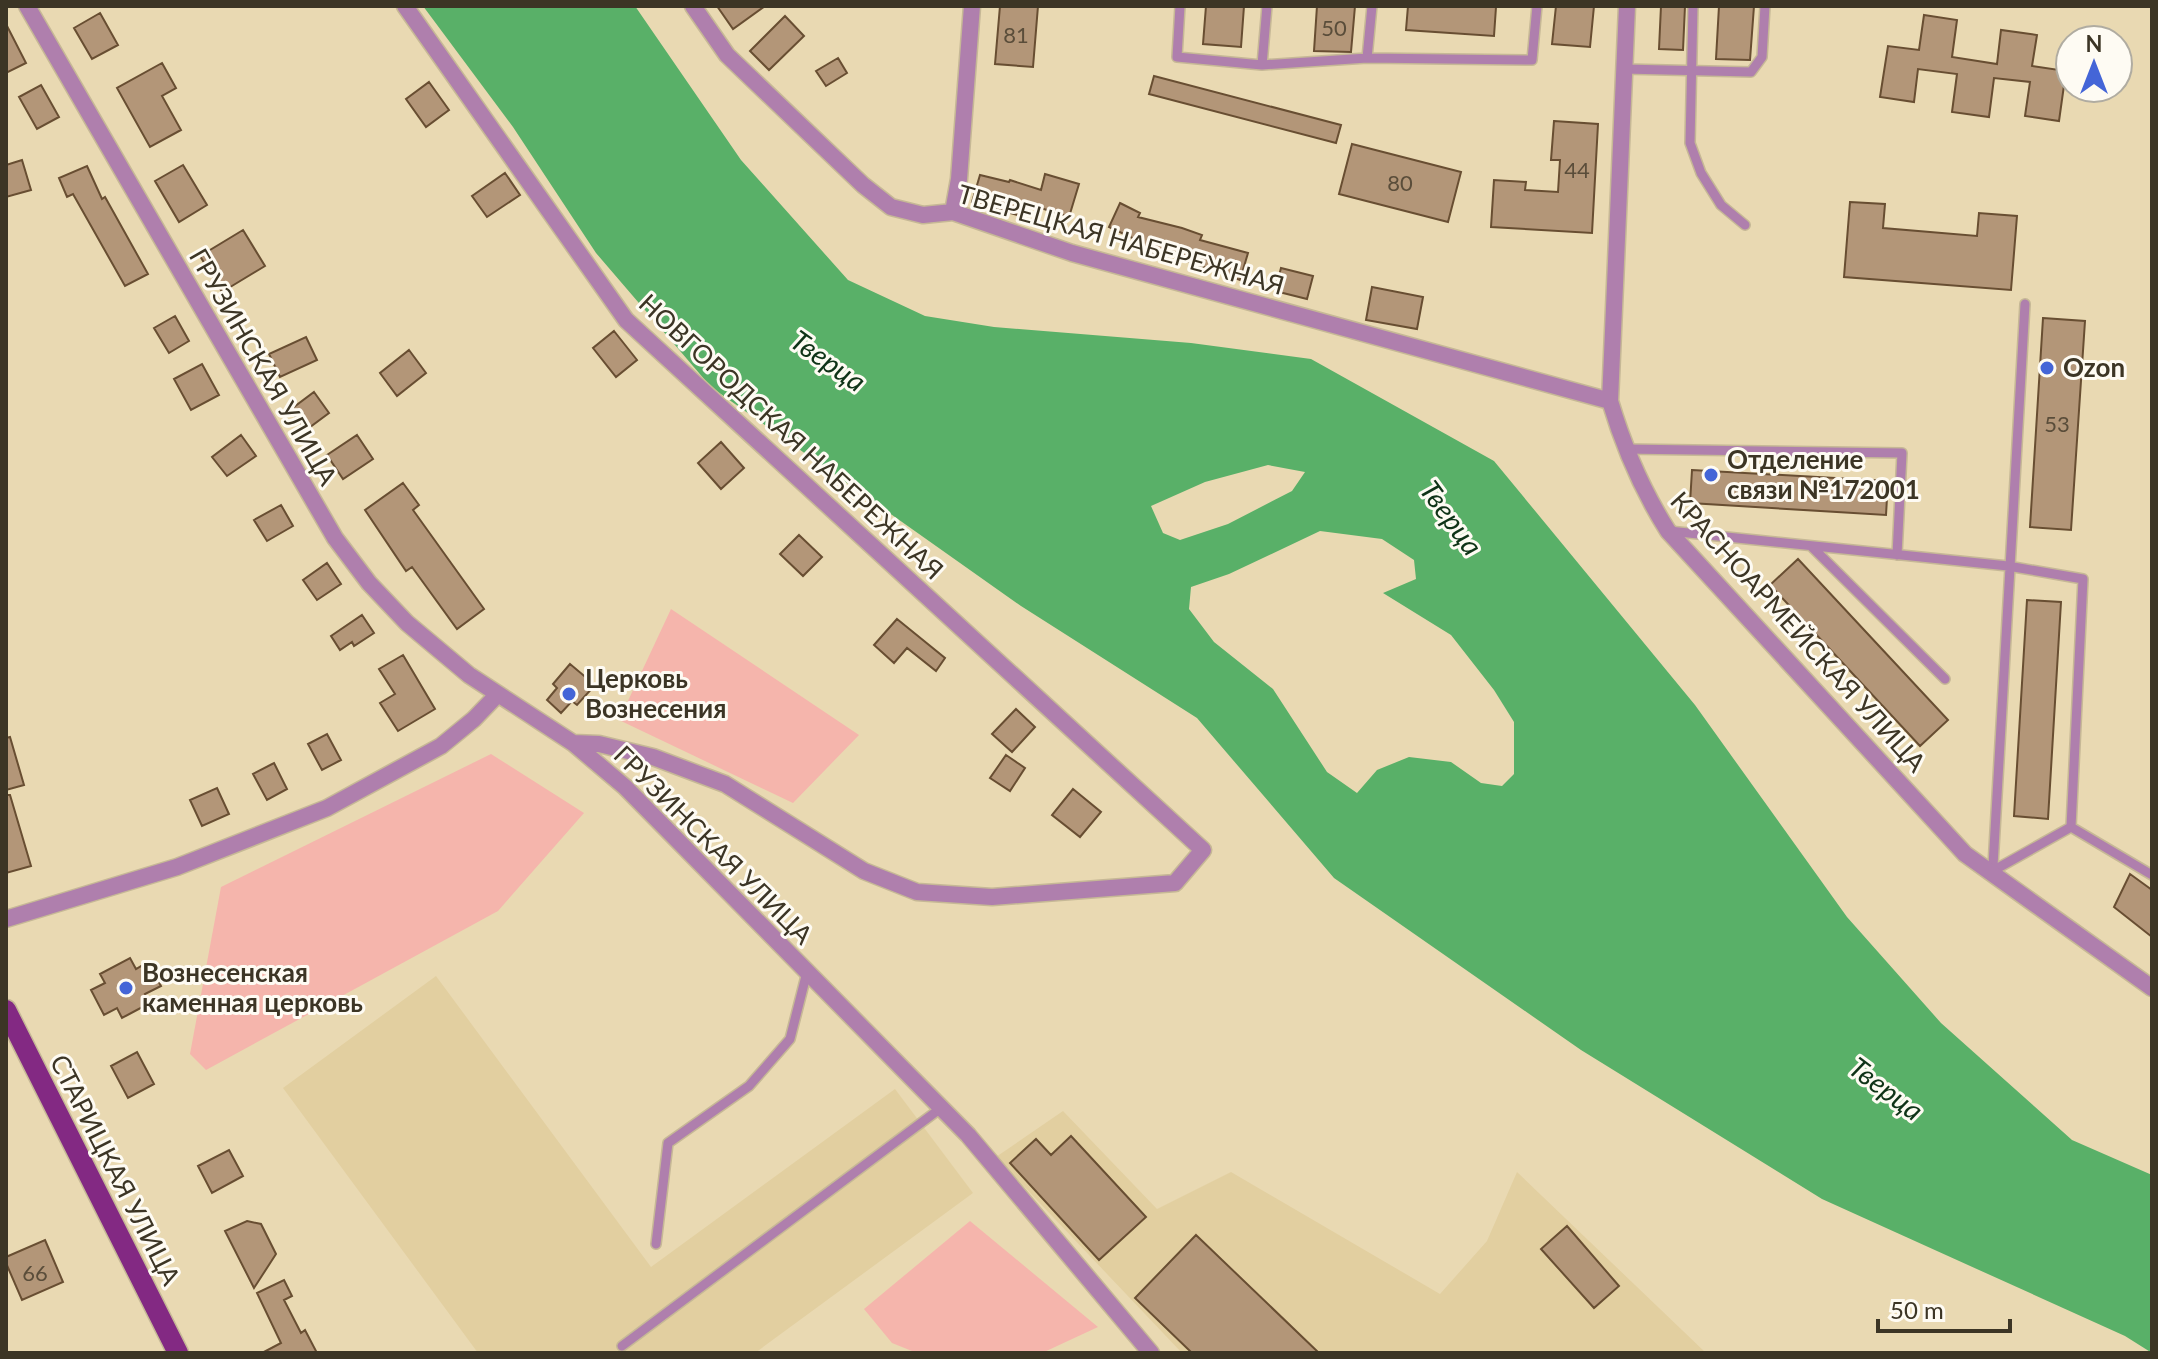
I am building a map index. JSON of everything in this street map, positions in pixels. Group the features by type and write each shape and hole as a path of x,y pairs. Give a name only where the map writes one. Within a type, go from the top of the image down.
{"main road":[{"name":"СТАРИЦКАЯ УЛИЦА","path":"6,1010 178,1353"}],"street":[{"name":"ГРУЗИНСКАЯ УЛИЦА","path":"27,6 335,538 369,583 407,623 469,675 573,743 625,787 968,1135 1151,1353"},
{"name":"НОВГОРОДСКАЯ НАБЕРЕЖНАЯ","path":"405,6 626,320 1203,850 1175,883 992,897 917,892 864,871 725,784 653,757 599,744 573,743"},
{"name":"ТВЕРЕЦКАЯ НАБЕРЕЖНАЯ","path":"693,6 727,55 863,185 891,207 923,215 953,212 1072,253 1610,401"},
{"path":"953,212 959,179 972,6"},
{"name":"КРАСНОАРМЕЙСКАЯ УЛИЦА","path":"1627,6 1610,401 1625,449 1652,506 1668,531 1965,854 2152,988"},
{"path":"6,919 177,867 327,808 441,746 498,694"}],"lane":[{"path":"1180,6 1177,57 1262,65 1367,58 1532,60 1537,6"},
{"path":"1262,65 1267,6"},
{"path":"1367,58 1372,6"},
{"path":"1693,6 1690,143 1701,173 1721,205 1745,225"},
{"path":"1624,69 1751,72 1762,57 1765,6"},
{"path":"1989,873 1993,866 2025,304"},
{"path":"1625,449 1902,453 1897,555"},
{"path":"1668,531 2008,566 2083,579 2071,827"},
{"path":"1812,547 1945,679"},
{"path":"1989,873 2071,827"},
{"path":"2071,827 2152,875"},
{"path":"656,1244 668,1143 749,1086 790,1039 807,972"},
{"path":"622,1346 941,1108"}],"shaded area":[{"path":"671,609 859,735 793,803 619,720"},
{"path":"491,754 584,813 498,911 206,1070 190,1054 221,887"},
{"path":"436,976 651,1267 895,1089 973,1193 755,1353 478,1353 283,1088"},
{"path":"1063,1111 1157,1209 1231,1172 1440,1294 1487,1241 1517,1172 1706,1353 1182,1353 996,1157"},
{"path":"970,1221 1098,1327 1042,1353 917,1353 892,1343 864,1309"}],"water":[{"name":"Тверца","path":"423,6 635,6 741,160 848,280 925,316 994,327 1191,343 1311,359 1494,461 1695,705 1847,917 1941,1023 2072,1140 2152,1175 2152,1353 2125,1336 1822,1199 1581,1050 1334,878 1197,718 1021,606 711,387 596,253 513,127","holes":["1268,465 1305,472 1292,491 1228,524 1180,540 1163,533 1151,506 1205,482","1320,531 1382,539 1414,560 1416,579 1383,593 1451,635 1494,690 1514,722 1514,774 1502,786 1481,783 1451,762 1409,757 1377,770 1357,793 1327,772 1273,689 1214,642 1189,609 1191,587 1229,574"]}],"building":[{"path":"717,6 765,6 733,29"},
{"path":"1000,6 1038,6 1033,67 995,64"},
{"path":"1206,6 1244,6 1241,47 1203,44"},
{"path":"1317,6 1355,6 1351,52 1314,51"},
{"path":"1408,6 1496,7 1494,36 1406,30"},
{"path":"1556,6 1594,6 1590,47 1552,44"},
{"path":"1661,6 1685,6 1683,50 1659,49"},
{"path":"1719,6 1754,6 1750,60 1716,59"},
{"path":"100,13 118,45 92,59 74,28"},
{"path":"1924,15 1957,20 1952,57 1997,64 2001,30 2037,35 2032,66 2054,69 2054,104 2061,104 2059,121 2025,116 2030,82 1994,78 1989,117 1952,112 1957,74 1918,69 1914,102 1880,97 1888,46 1919,50"},
{"path":"785,16 804,36 769,70 750,51"},
{"path":"6,24 26,63 6,73"},
{"path":"838,58 847,73 826,86 816,71"},
{"path":"162,63 176,88 162,96 181,130 150,147 117,88"},
{"path":"1154,76 1341,125 1336,143 1149,94"},
{"path":"429,82 449,110 426,127 406,99"},
{"path":"41,85 59,117 37,129 19,97"},
{"path":"1554,121 1598,124 1592,233 1491,227 1494,180 1526,182 1525,190 1558,192 1560,160 1551,160"},
{"path":"1352,144 1461,172 1448,222 1339,194"},
{"path":"22,160 31,190 6,197 6,165"},
{"path":"183,165 207,205 179,222 155,181"},
{"path":"87,166 102,199 105,197 148,274 125,286 73,194 67,197 59,178"},
{"path":"505,173 520,195 487,217 472,196"},
{"path":"1045,174 1079,184 1069,217 1025,203 1021,216 972,202 980,175 1041,190"},
{"path":"1850,202 1885,204 1883,228 1977,236 1979,213 2017,216 2011,290 1844,277"},
{"path":"1120,203 1140,213 1138,217 1182,228 1202,235 1200,240 1248,253 1240,280 1159,251 1157,255 1140,250 1143,243 1109,227"},
{"path":"243,230 265,266 222,292 200,256"},
{"path":"1281,268 1313,276 1307,299 1275,291"},
{"path":"1372,287 1423,297 1417,329 1366,320"},
{"path":"175,316 189,341 169,353 154,328"},
{"path":"2043,318 2085,321 2071,530 2030,527"},
{"path":"614,331 637,360 616,377 593,348"},
{"path":"306,337 317,360 280,377 269,354"},
{"path":"409,350 426,373 397,396 380,373"},
{"path":"202,364 219,395 191,410 174,379"},
{"path":"314,392 329,413 306,430 290,410"},
{"path":"241,435 256,456 227,476 212,457"},
{"path":"357,435 373,459 343,479 327,455"},
{"path":"721,442 744,468 721,489 698,463"},
{"path":"1692,470 1888,481 1886,515 1690,503"},
{"path":"403,483 419,505 413,510 484,609 457,629 412,567 406,571 365,510"},
{"path":"281,505 293,526 267,541 254,520"},
{"path":"799,535 822,557 803,576 780,554"},
{"path":"1798,559 1948,720 1920,746 1770,585"},
{"path":"327,563 341,584 317,600 303,580"},
{"path":"2027,600 2061,602 2048,819 2014,816"},
{"path":"362,615 374,633 354,646 352,642 340,650 331,636"},
{"path":"897,619 945,658 936,671 907,648 894,663 874,645"},
{"path":"403,655 435,709 398,731 380,703 395,694 379,669"},
{"name":"Церковь Вознесения","path":"570,664 595,685 577,705 572,701 561,713 547,700 557,688 553,684"},
{"path":"1016,709 1035,727 1012,752 992,734"},
{"path":"327,734 341,760 322,770 308,744"},
{"path":"10,737 24,785 6,790 6,738"},
{"path":"1006,755 1025,768 1010,791 990,778"},
{"path":"274,763 287,789 267,800 253,774"},
{"path":"217,788 229,814 202,826 190,800"},
{"path":"1073,789 1101,812 1080,837 1052,815"},
{"path":"6,795 10,795 31,866 6,873"},
{"path":"2130,874 2152,890 2152,937 2114,907"},
{"name":"Вознесенская каменная церковь","path":"130,958 136,969 148,962 161,986 145,994 150,1003 122,1018 117,1008 104,1015 91,990 105,983 100,974"},
{"path":"137,1052 154,1084 128,1098 111,1066"},
{"path":"1071,1136 1146,1217 1099,1260 1010,1163 1036,1139 1051,1155"},
{"path":"229,1150 243,1176 212,1193 198,1166"},
{"path":"247,1221 261,1224 276,1254 254,1288 225,1231"},
{"path":"1567,1226 1619,1286 1594,1308 1541,1249"},
{"path":"1196,1235 1319,1353 1192,1353 1135,1298"},
{"path":"45,1240 63,1282 22,1300 6,1257"},
{"path":"284,1280 292,1296 284,1300 301,1333 305,1330 317,1353 262,1353 281,1343 257,1293"}],"place":[{"name":"Ozon","path":"2047,368"},
{"name":"Отделение связи №172001","path":"1711,475"},
{"name":"Церковь Вознесения","path":"569,694"},
{"name":"Вознесенская каменная церковь","path":"126,988"}]}
